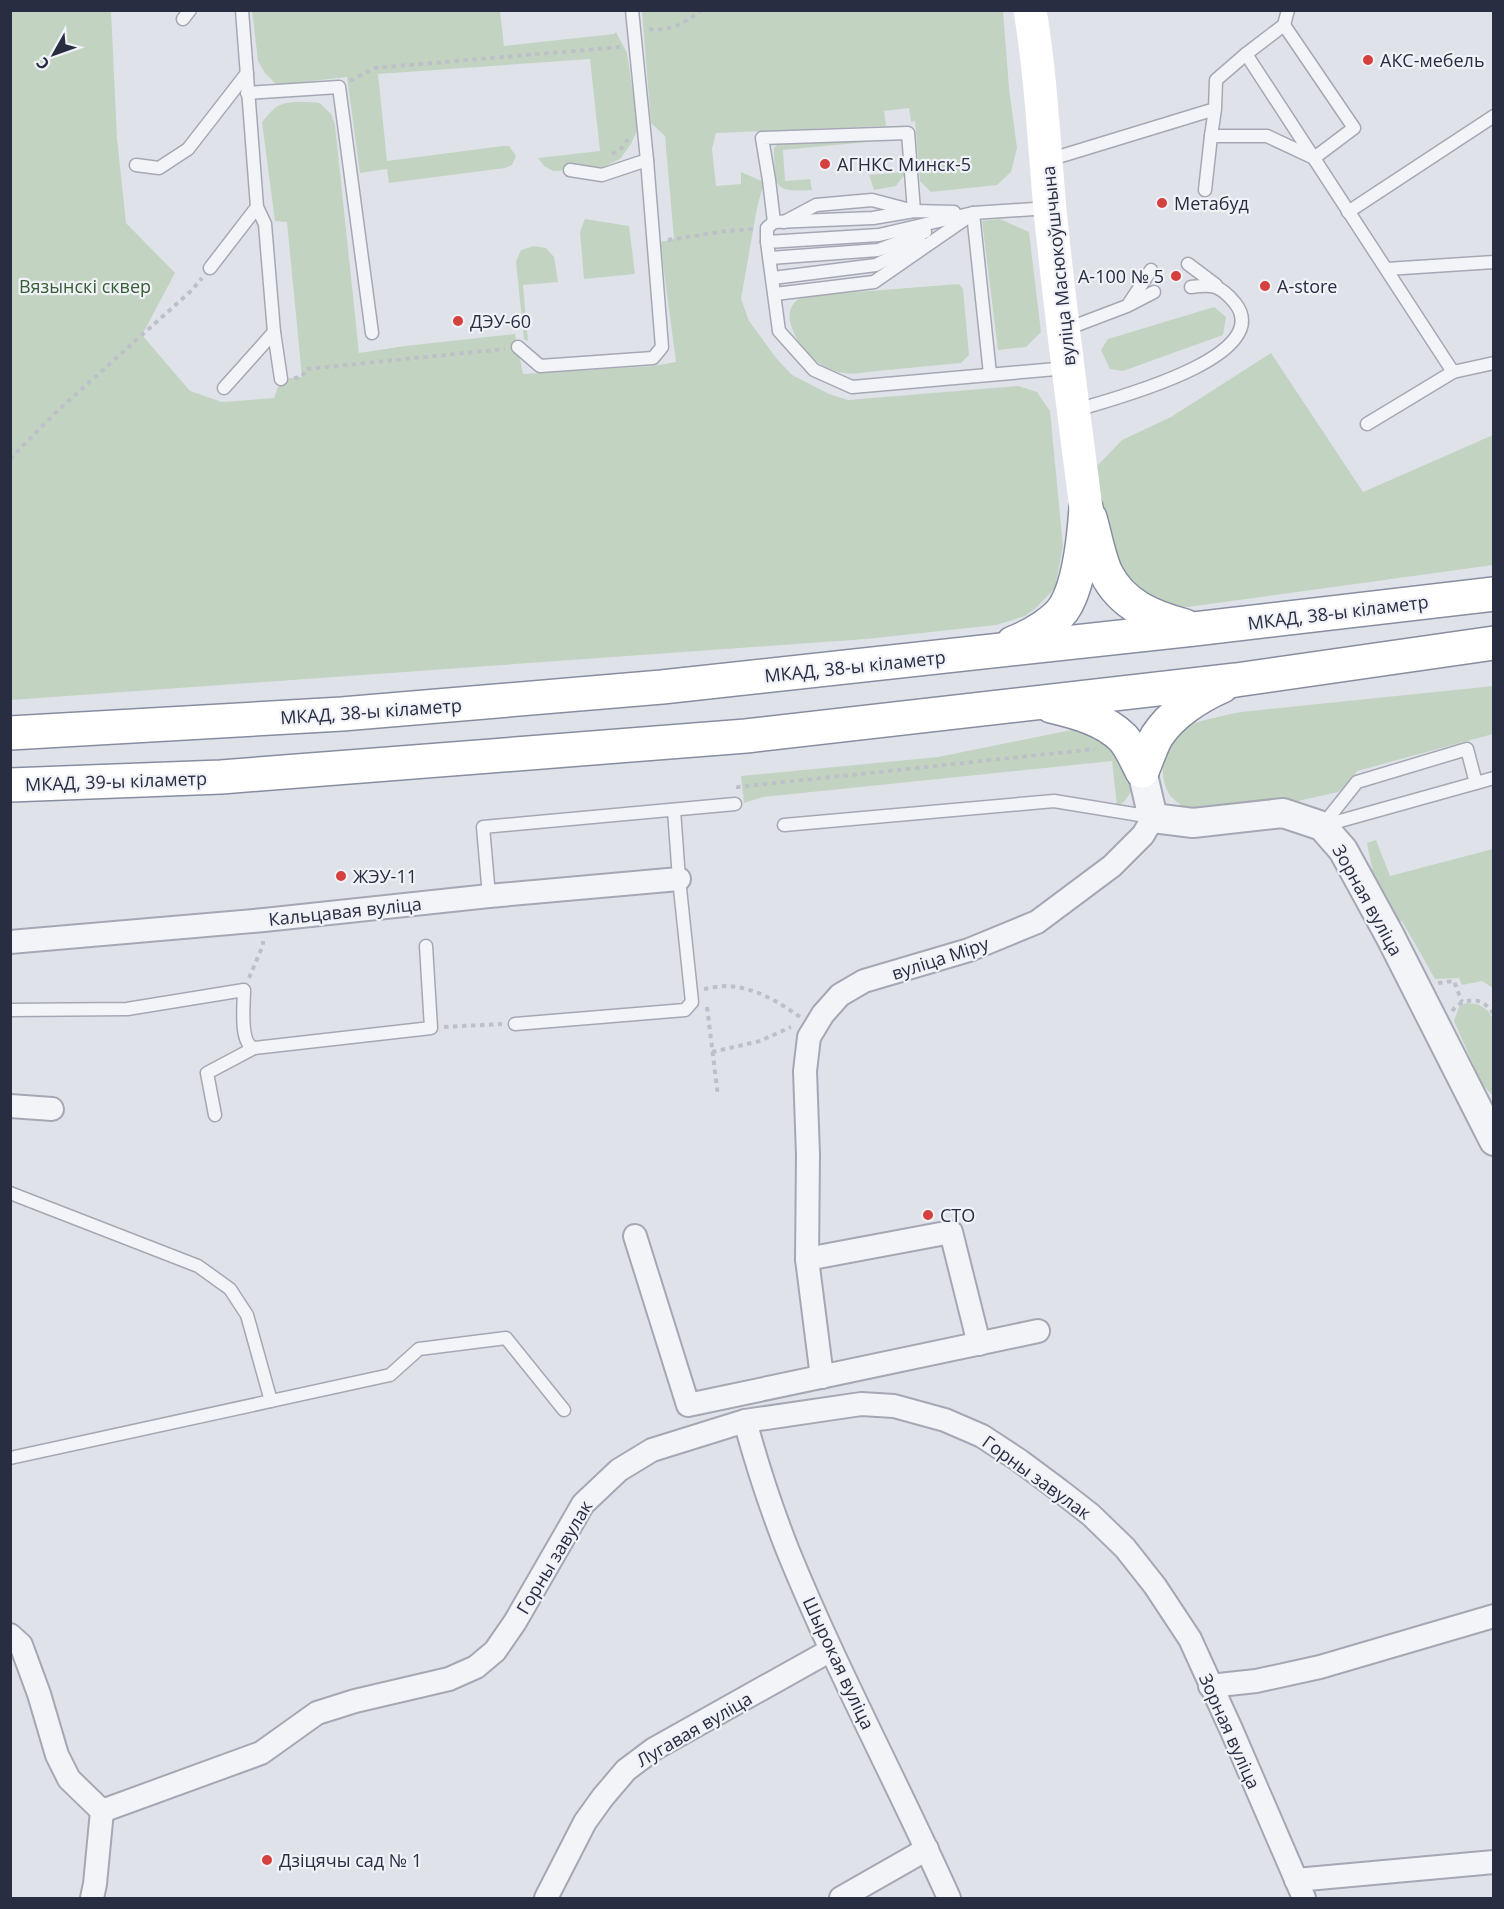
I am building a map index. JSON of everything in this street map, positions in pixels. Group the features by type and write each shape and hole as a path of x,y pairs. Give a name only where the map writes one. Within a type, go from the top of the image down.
{"main road":[{"name":"вуліца Масюкоўшчына","path":"1032,15 1063,330 1086,508"},
{"path":"1086,508 1105,571 1118,592 1137,608 1161,619 1194,629"},
{"path":"996,650 1027,638 1048,624 1066,607 1077,575 1086,508"},
{"name":"МКАД, 38-ы кіламетр","path":"10,734 342,714 662,687 1494,594"},
{"path":"1034,703 1236,680 1494,643"},
{"path":"1034,703 1067,710 1102,722 1122,738 1135,758 1174,716 1200,697 1236,680"},
{"name":"МКАД, 39-ы кіламетр","path":"10,786 221,777 746,736 1034,703"},
{"path":"10,804 45,784"}],"street":[{"path":"1135,758 1153,818"},
{"name":"Зорная вуліца","path":"1153,818 1193,823 1283,813 1322,826 1343,850 1490,1126"},
{"name":"вуліца Міру","path":"822,1377 807,1259 806,1071 809,1037 823,1014 840,995 864,981 969,950 1037,922 1112,866 1143,835 1153,818"},
{"name":"Кальцавая вуліца","path":"10,942 264,920 679,879"},
{"path":"10,1106 52,1109"},
{"path":"807,1259 951,1232 979,1344"},
{"path":"635,1236 688,1405 1038,1331"},
{"name":"Горны завулак","path":"102,1811 261,1753 317,1713 355,1701 448,1679 476,1667 495,1651 515,1622 583,1504 619,1470 652,1450 745,1421 861,1404 894,1406 945,1420 982,1436 1020,1461 1091,1515 1125,1548 1155,1586"},
{"name":"Шырокая вуліца","path":"745,1421 761,1477 788,1550 831,1650 949,1899"},
{"name":"Зорная вуліца","path":"1155,1586 1190,1639 1300,1889 1494,1862"},
{"path":"1210,1686 1256,1681 1320,1667 1494,1616"},
{"path":"10,1635 21,1645 39,1694 57,1755 69,1779 102,1811 92,1899"},
{"name":"Лугавая вуліца","path":"546,1899 585,1822 626,1770 654,1749 831,1650"},
{"path":"841,1899 927,1849"}],"lane":[{"path":"242,10 257,207 265,224 274,332 281,379"},
{"path":"518,348 540,366 654,358 662,347 632,10"},
{"path":"1205,190 1215,109 1216,80 1284,25 1288,10"},
{"path":"1284,25 1354,128 1314,158"},
{"path":"1246,54 1453,372"},
{"path":"136,165 159,168 188,150 247,73"},
{"path":"247,93 339,87 372,333"},
{"path":"1047,160 1215,109"},
{"path":"1348,212 1494,116"},
{"path":"914,211 908,133 762,138 775,224 768,242 779,331 814,370 852,387 1068,368"},
{"path":"1211,136 1267,136 1314,158"},
{"path":"570,170 602,175 647,160"},
{"path":"775,224 816,205 872,200 914,211"},
{"path":"210,268 257,207"},
{"path":"775,224 873,218 914,211 974,213 1050,208"},
{"path":"768,242 879,235 974,213"},
{"path":"770,258 878,250 974,213"},
{"path":"773,278 876,266 974,213"},
{"path":"775,294 874,282 974,213"},
{"path":"974,213 990,374"},
{"path":"1387,269 1494,262"},
{"path":"1073,411 1182,375 1220,353 1235,340 1241,322 1238,307 1227,293 1188,264"},
{"path":"1127,306 1151,270"},
{"path":"1191,287 1216,285"},
{"path":"1063,330 1127,306 1154,292"},
{"path":"224,388 274,332"},
{"path":"1367,424 1453,372 1494,363"},
{"path":"1322,826 1357,782 1467,750 1476,783"},
{"path":"1322,826 1494,778"},
{"path":"784,825 1054,801 1153,818"},
{"path":"489,896 483,827 735,804"},
{"path":"515,1024 685,1010 692,1002 674,810"},
{"path":"215,1115 207,1073 254,1048 431,1028 426,946"},
{"path":"10,1010 127,1009 244,990 245,1039 249,1046 254,1048"},
{"path":"10,1193 198,1266 230,1289 247,1315 271,1401"},
{"path":"10,1458 390,1375 419,1350 506,1338 564,1410"}],"path":[{"path":"339,87 374,68 622,47 635,42 648,29 674,28 702,10"},
{"path":"653,243 775,224"},
{"path":"10,459 55,413 192,290 210,268"},
{"path":"281,379 302,377 306,369 518,348"},
{"path":"735,804 738,787 1135,758"},
{"path":"244,990 263,945 264,920"},
{"path":"691,990 728,986 747,990 776,1000 804,1020 760,1041 712,1052"},
{"path":"705,989 718,1096"},
{"path":"431,1028 515,1024"}],"green space":[{"name":"Вязынскі сквер","path":"11,11 111,11 117,138 126,223 175,273 142,335 190,391 222,402 274,398 281,379 302,377 287,222 275,221 262,122 280,105 295,102 320,103 331,114 335,125 359,353 515,334 523,374 653,366 676,362 660,242 674,239 665,136 651,123 642,11 1003,11 1009,88 1017,148 1011,172 997,185 931,192 920,181 915,121 911,122 909,108 884,111 886,126 716,133 712,149 716,186 741,184 741,172 764,182 757,208 741,299 749,321 792,375 829,394 848,400 1018,386 1037,392 1050,411 1063,546 1055,588 1025,616 996,625 866,639 11,700"},
{"path":"252,11 500,11 504,46 616,32 627,53 638,128 631,144 620,159 601,168 553,171 544,166 538,158 600,151 590,59 378,74 387,161 503,146 509,146 516,156 512,165 505,168 389,183 387,169 360,173 347,77 277,85 265,73 258,61"},
{"path":"867,133 867,142 783,150 785,181 810,179 812,190 789,190 778,184 774,148 779,142"},
{"path":"903,172 905,174 896,186 874,190 869,175"},
{"path":"585,219 629,226 635,274 584,279 580,232"},
{"path":"1000,219 1029,232 1041,332 1026,347 998,350 982,221"},
{"path":"534,246 546,248 554,257 558,282 523,285 528,341 524,339 516,262 521,250"},
{"path":"959,284 963,289 969,355 961,363 856,374 835,371 817,362 803,348 790,321 792,306 805,296"},
{"path":"1214,307 1226,317 1223,335 1123,371 1110,369 1101,350 1108,339"},
{"path":"1271,353 1363,492 1493,435 1493,565 1173,609 1154,607 1110,558 1096,467 1122,440 1171,417"},
{"path":"1493,686 1493,734 1357,771 1349,784 1338,792 1276,806 1187,810 1170,796 1164,783 1164,757 1171,741 1182,729 1203,721 1241,712"},
{"path":"1081,728 1121,753 1133,789 1124,802 1117,806 1112,761 763,797 744,803 741,776 938,757"},
{"path":"1376,840 1390,876 1493,849 1493,988 1482,981 1462,985 1459,978 1435,979 1402,921 1396,921 1375,883 1367,843"},
{"path":"1466,1003 1482,1006 1493,1018 1493,1096 1482,1084 1454,1021 1459,1007"}],"place":[{"name":"АКС-мебель","path":"1368,60"},
{"name":"АГНКС Минск-5","path":"825,164"},
{"name":"Метабуд","path":"1162,203"},
{"name":"А-100 № 5","path":"1176,276"},
{"name":"А-store","path":"1265,286"},
{"name":"ДЭУ-60","path":"458,321"},
{"name":"ЖЭУ-11","path":"341,876"},
{"name":"СТО","path":"928,1215"},
{"name":"Дзіцячы сад № 1","path":"267,1860"}]}
